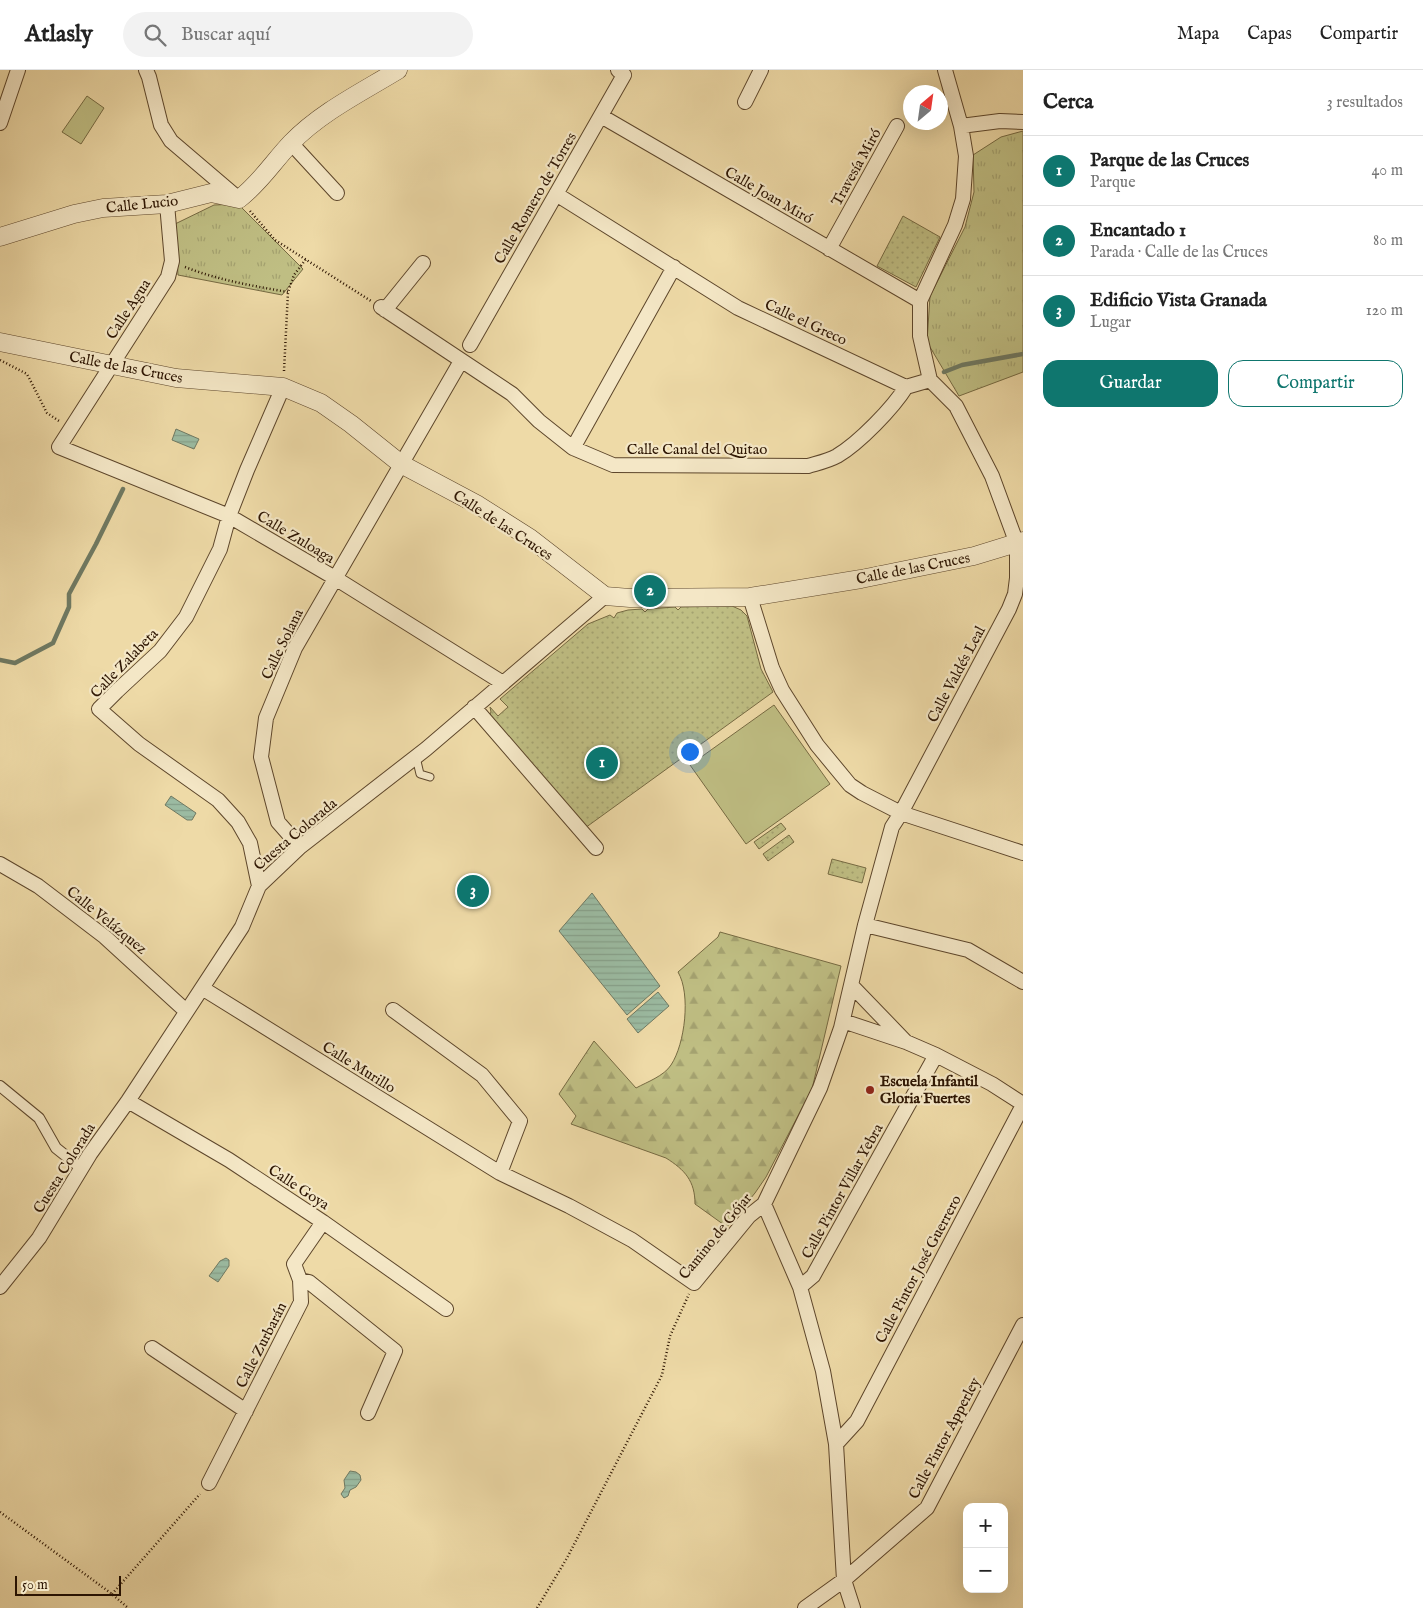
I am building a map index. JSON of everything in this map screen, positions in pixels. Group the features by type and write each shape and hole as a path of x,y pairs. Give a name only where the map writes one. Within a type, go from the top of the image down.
{"street":[{"path":"0,123 18,70"},
{"path":"146,70 161,125 171,141 239,199 253,188 291,143 321,117 398,70"},
{"name":"Calle Romero de Torres","path":"470,345 624,75 618,70"},
{"path":"745,102 761,70"},
{"path":"945,70 961,126 966,156 963,199 955,225 920,301 920,336 930,380 956,406 992,476 1020,543"},
{"name":"Calle Joan Miró","path":"601,116 920,301"},
{"path":"961,126 1000,121 1023,122"},
{"name":"Travesía Miró","path":"828,249 896,126"},
{"path":"291,143 337,193"},
{"name":"Calle Lucio","path":"0,237 74,214 103,208 167,204 211,193 239,199"},
{"name":"Calle el Greco","path":"556,194 738,308 906,387"},
{"name":"Calle Agua","path":"59,447 168,277 172,261 167,204"},
{"name":"Calle Canal del Quitao","path":"423,263 383,309 512,394 539,422 573,448 613,465 808,466 839,455 864,434 900,396 906,387"},
{"path":"573,448 674,267"},
{"name":"Calle de las Cruces","path":"0,342 176,378 283,388 321,403 401,464 478,505 530,538 605,596 630,598 750,597 861,580 974,556 1020,543"},
{"path":"401,464 461,361"},
{"path":"906,387 930,380"},
{"name":"Calle Zalabeta","path":"258,886 250,843 238,822 218,800 139,744 99,709 160,651 186,617 220,549 229,516 247,470 283,388"},
{"name":"Calle Zuloaga","path":"59,447 229,516 335,578 503,683"},
{"name":"Calle Solana","path":"300,847 278,822 262,757 266,718 295,648 401,464"},
{"name":"Calle Valdés Leal","path":"901,813 1009,609 1015,594 1020,543"},
{"name":"Cuesta Colorada","path":"0,1287 39,1238 90,1154 128,1102 242,927 258,886 300,847 416,757 605,596"},
{"path":"750,597 772,668 782,690 816,745 850,785 901,813 1023,852"},
{"path":"474,707 596,848"},
{"name":"Camino de Gójar","path":"694,1283 749,1216 764,1204 820,1088 843,1021 892,826 901,813"},
{"name":"Calle Velázquez","path":"0,864 38,886 105,937 186,1011"},
{"path":"866,925 968,950 1023,982"},
{"path":"852,986 906,1042"},
{"name":"Calle Murillo","path":"202,988 500,1173 569,1206 632,1240 694,1283"},
{"path":"393,1010 482,1075 520,1121 500,1173"},
{"path":"843,1021 936,1054 992,1084 1023,1104"},
{"path":"873,1032 883,1026 886,1021"},
{"name":"Calle Pintor Villar Yebra","path":"800,1287 813,1276 936,1054"},
{"path":"0,1086 39,1118 56,1148 81,1168"},
{"name":"Calle Goya","path":"128,1102 229,1160 323,1222 446,1309"},
{"name":"Calle Pintor José Guerrero","path":"836,1444 857,1421 1023,1104"},
{"path":"764,1204 800,1287 822,1371 836,1444 844,1580 853,1608"},
{"name":"Calle Zurbarán","path":"209,1483 301,1302 300,1280 294,1264 323,1222"},
{"path":"300,1280 309,1282 395,1351 368,1413"},
{"name":"Calle Pintor Apperley","path":"805,1608 844,1580 927,1508 1023,1325"},
{"path":"152,1348 246,1411"}],"lane":[{"path":"416,757 420,774 430,777"}],"path":[{"path":"239,199 275,240 367,299"},
{"path":"283,388 288,292 294,274 306,259"},
{"path":"172,261 201,273 235,282 288,292"},
{"path":"0,360 27,374 47,413 70,428"},
{"name":"Camino de Gójar","path":"537,1608 567,1558 662,1375 670,1336 694,1283"},
{"path":"112,1594 209,1483"},
{"path":"0,1512 112,1594 128,1608"}],"green space":[{"path":"87,96 104,108 81,144 62,132"},
{"path":"1023,131 1023,372 959,396 927,342 930,296 965,227 974,192 973,155 1001,137"},
{"path":"238,204 303,269 282,295 178,275 175,224 214,205"},
{"path":"903,216 940,237 916,287 877,266"},
{"path":"732,606 741,610 747,616 761,669 773,692 585,828 489,716 491,712 490,707 498,716 508,707 500,699 588,624 610,615 614,618 617,613 628,610 642,609 645,612 648,609 675,607 678,610 681,607"},
{"path":"774,705 830,784 746,844 690,765"},
{"path":"781,823 786,829 759,849 754,842"},
{"path":"789,835 794,842 768,861 763,854"},
{"path":"832,859 866,868 862,883 828,874"},
{"path":"720,932 841,966 812,1089 766,1177 727,1227 695,1204 691,1183 679,1167 666,1158 571,1124 576,1116 559,1094 594,1041 636,1088 668,1069 680,1045 685,1019 684,993 678,972 718,937"}],"shaded area":[{"path":"176,429 199,439 194,449 172,440"},
{"path":"171,796 196,813 192,820 187,820 165,805"},
{"path":"592,893 660,986 627,1015 559,931"},
{"path":"658,992 669,1006 638,1033 627,1019"},
{"path":"226,1258 229,1260 229,1266 218,1282 209,1276 220,1261"},
{"path":"350,1471 360,1475 361,1480 356,1487 350,1490 348,1496 344,1498 341,1494 345,1488 344,1480"}],"waterway":[{"path":"944,372 962,365 1023,354"},
{"path":"0,660 15,663 53,643 69,607 69,594 123,489"}],"place":[{"name":"Encantado 1","path":"650,591"},
{"name":"Parque de las Cruces","path":"602,763"},
{"name":"Edificio Vista Granada","path":"473,891"},
{"name":"Escuela Infantil Gloria Fuertes","path":"870,1090"}]}
